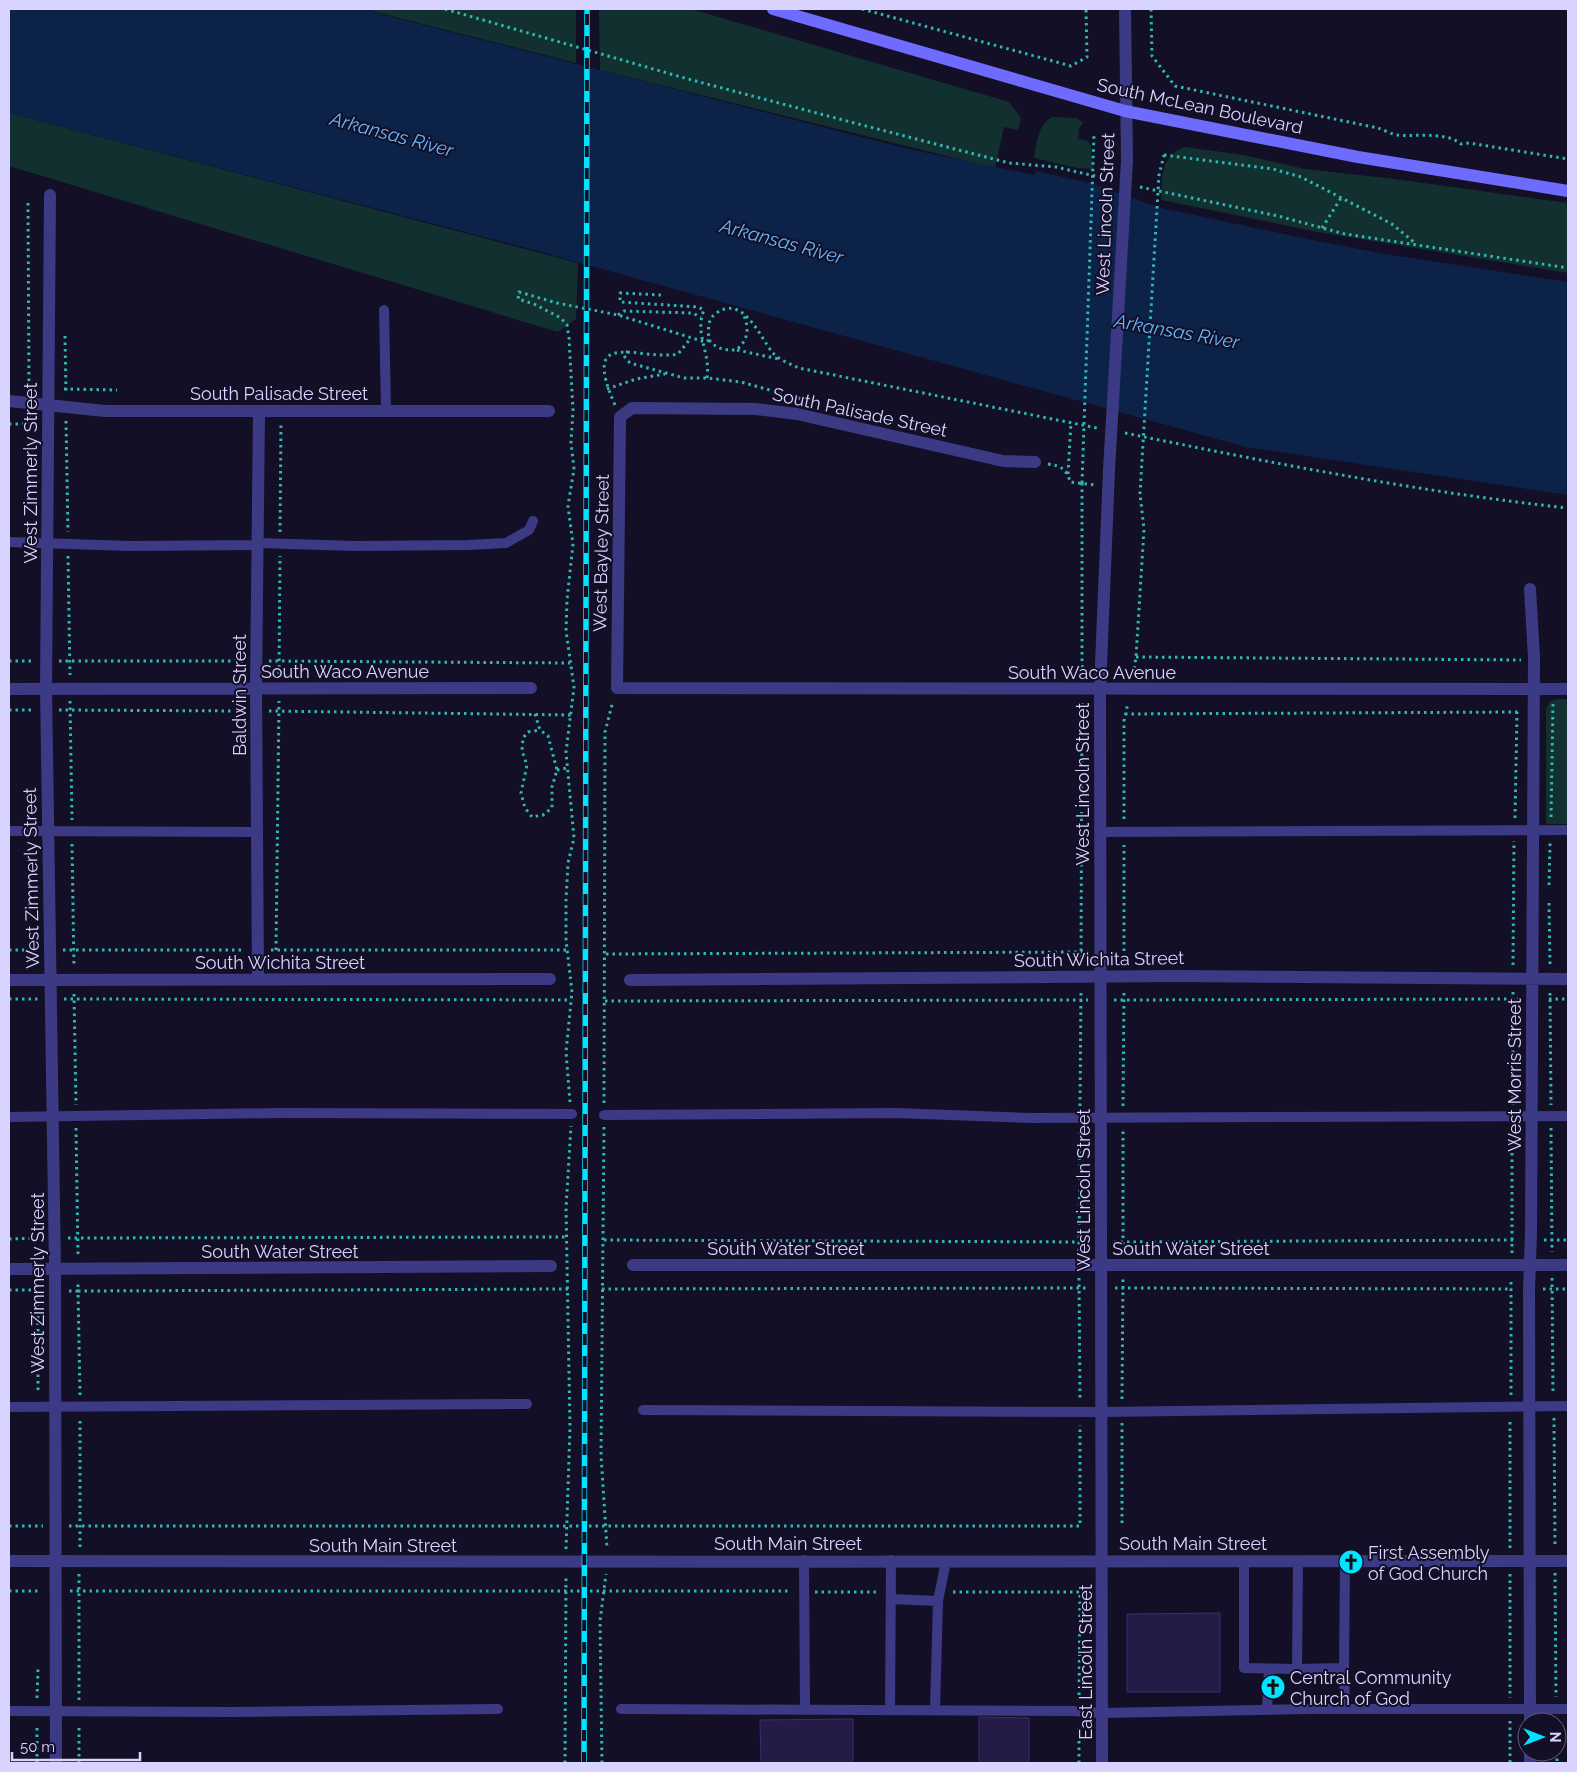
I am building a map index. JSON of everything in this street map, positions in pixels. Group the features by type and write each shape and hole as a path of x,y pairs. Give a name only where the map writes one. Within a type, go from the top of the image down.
{"main road":[{"name":"South McLean Boulevard","path":"773,9 1125,111 1358,157 1568,191"}],"street":[{"name":"West Lincoln Street","path":"1103,1561 1099,977 1100,690 1109,470 1127,160 1125,9"},
{"name":"West Zimmerly Street","path":"50,195 46,710 56,1269 56,1763"},
{"name":"South Palisade Street","path":"9,401 105,411 549,411"},
{"name":"South Palisade Street","path":"620,417 632,408 756,409 797,414 1003,461 1035,462"},
{"name":"Baldwin Street","path":"258,979 256,661 260,411"},
{"name":"West Bayley Street","path":"617,688 620,417"},
{"name":"West Morris Street","path":"1530,589 1534,662 1532,689 1530,1712"},
{"name":"South Waco Avenue","path":"9,689 531,688"},
{"name":"South Waco Avenue","path":"617,688 1082,690 1568,689"},
{"name":"South Wichita Street","path":"630,980 1124,976 1568,979"},
{"name":"South Wichita Street","path":"9,980 550,980"},
{"name":"South Water Street","path":"633,1266 1568,1265"},
{"name":"South Water Street","path":"9,1269 551,1266"},
{"name":"South Main Street","path":"9,1561 1568,1561"},
{"name":"East Lincoln Street","path":"1102,1763 1103,1561"}],"lane":[{"path":"384,310 386,411"},
{"path":"9,542 47,544 355,546 506,543 529,530 532,521"},
{"path":"1100,832 1568,830"},
{"path":"9,831 257,832"},
{"path":"9,1117 270,1113 572,1114"},
{"path":"604,1116 896,1113 1031,1118 1568,1116"},
{"path":"9,1407 527,1404"},
{"path":"643,1410 1122,1412 1568,1406"},
{"path":"804,1560 805,1709"},
{"path":"890,1710 891,1560"},
{"path":"934,1710 938,1600 946,1561"},
{"path":"1244,1561 1244,1668 1344,1668"},
{"path":"1297,1669 1298,1561"},
{"path":"1345,1561 1345,1709"},
{"path":"891,1599 938,1600"},
{"path":"1267,1710 1268,1669"},
{"path":"9,1711 498,1709"},
{"path":"621,1709 1073,1711 1102,1713 1345,1709 1510,1709 1519,1712"},
{"path":"1545,1712 1556,1709 1568,1709"}],"path":[{"path":"445,9 688,79 1009,163 1056,167 1113,180"},
{"path":"862,9 1071,66 1087,57 1086,9"},
{"path":"1151,9 1152,56 1175,86 1378,128 1396,135 1444,138 1456,140 1461,144 1469,143 1568,159"},
{"path":"9,1526 1080,1526 1079,1242 1082,483 1094,134"},
{"path":"1122,1527 1126,714 1136,656 1144,529 1140,494 1159,175 1164,156 1272,170 1301,177 1392,224 1415,244"},
{"path":"1132,185 1345,234 1568,268"},
{"path":"1322,228 1341,198"},
{"path":"28,203 29,424"},
{"path":"564,1763 566,1561 570,1428 567,1164 572,1114 566,1052 571,1000 567,950 568,863 574,838 566,752 574,687 566,631 566,600 573,544 568,506 574,469 571,442 573,410 567,325 562,318 534,304 518,299 519,292 557,304 618,315 701,341 709,340"},
{"path":"661,295 620,293 620,302 698,307 704,310 701,317 701,341 707,356 707,378"},
{"path":"781,360 772,352 752,321 743,313 735,310 719,310 711,317 708,327 709,340 714,346 722,350 736,350 781,360 799,368 1099,428"},
{"path":"618,315 624,311 692,313 701,317"},
{"path":"736,350 744,344 747,334 748,324 743,313"},
{"path":"65,329 80,1386"},
{"path":"620,417 607,389 604,372 606,361 610,355 622,350 667,356 678,354 692,338"},
{"path":"628,351 624,356 630,363 668,374 684,378 707,378 741,382 806,400"},
{"path":"607,389 636,379 668,374"},
{"path":"29,388 117,390"},
{"path":"1071,422 1068,474 1070,482 1109,488"},
{"path":"1118,432 1366,480 1480,498 1568,508"},
{"path":"1035,462 1061,466 1068,474"},
{"path":"1136,656 1522,660 1534,662"},
{"path":"9,661 570,663"},
{"path":"602,1763 600,1621 607,1560 600,1455 606,954 605,732 617,688"},
{"path":"1549,892 1553,712 1551,689"},
{"path":"9,710 571,715"},
{"path":"1510,1763 1510,1407 1514,830 1517,712"},
{"path":"1126,714 1553,712"},
{"path":"535,714 540,730 548,736 557,770 552,787 554,800 552,808 543,815 532,817 525,808 521,794 527,765 522,751 523,738 528,732 540,730"},
{"path":"557,770 567,768"},
{"path":"1549,902 1556,1709"},
{"path":"9,950 567,950"},
{"path":"606,954 1099,952 1124,950"},
{"path":"9,1000 571,1000"},
{"path":"9,1238 568,1237"},
{"path":"604,1240 1079,1242 1568,1240"},
{"path":"78,1291 568,1289"},
{"path":"38,1290 38,1407"},
{"path":"9,1591 603,1591"}],"green space":[{"path":"364,9 576,9 576,63"},
{"path":"599,9 691,9 1009,102 1021,118 1018,130 1004,127 995,168 600,70"},
{"path":"9,113 578,263 576,319 558,332 9,166"},
{"path":"1052,117 1077,118 1083,123 1079,128 1078,139 1088,141 1091,146 1093,169 1077,168 1034,158 1037,140 1043,125"},
{"path":"1185,147 1244,155 1305,169 1395,179 1568,203 1568,273 1318,232 1161,200 1164,168 1171,156"},
{"path":"1568,699 1568,824 1546,824 1546,709 1550,701"}],"water":[{"name":"Arkansas River","path":"9,9 361,9 909,149 1034,175 1036,171 1090,183 1161,208 1385,254 1568,282 1568,495 1246,447 530,249 9,113"}],"building":[{"path":"1220,1613 1220,1692 1127,1692 1127,1614"},
{"path":"979,1717 1029,1718 1029,1763 979,1763"},
{"path":"853,1719 853,1763 761,1763 760,1720"}],"railway":[{"path":"584,1763 587,9"}],"place":[{"name":"First Assembly of God Church","path":"1351,1562"},
{"name":"Central Community Church of God","path":"1273,1687"}]}
